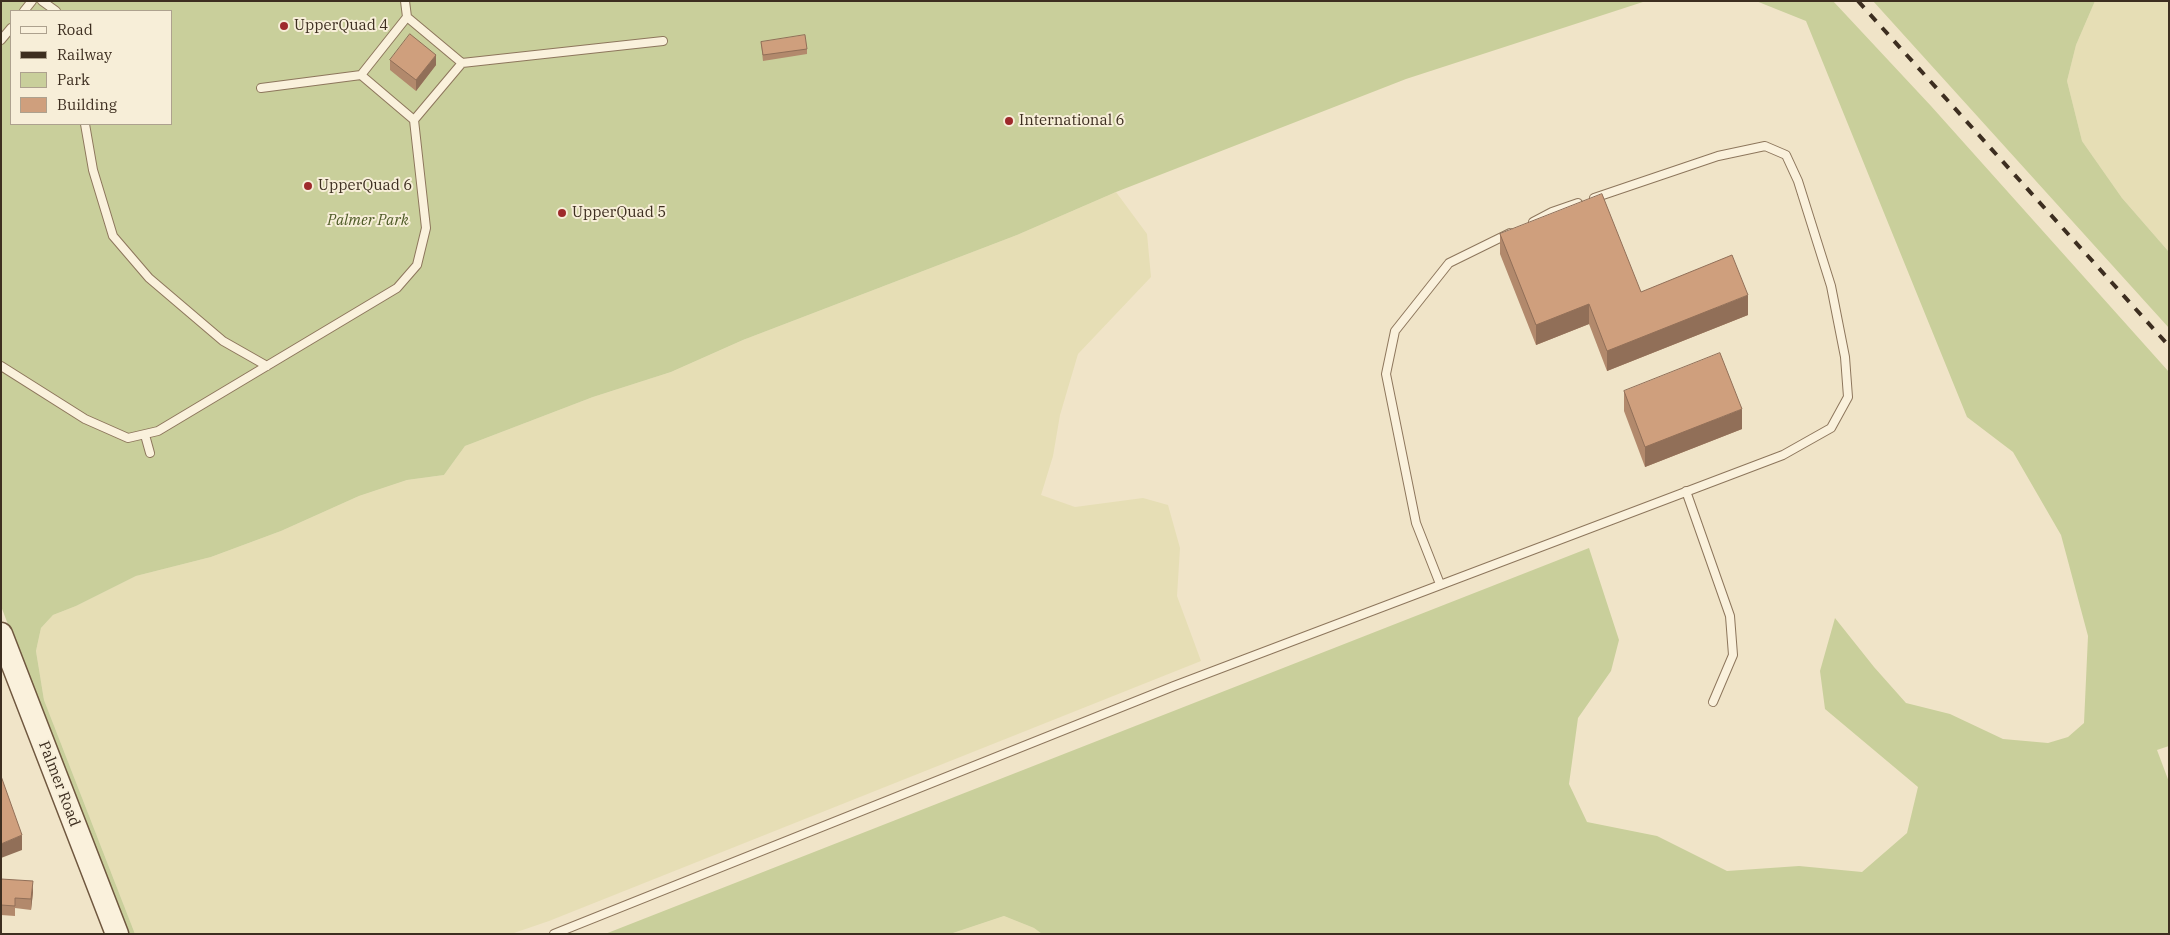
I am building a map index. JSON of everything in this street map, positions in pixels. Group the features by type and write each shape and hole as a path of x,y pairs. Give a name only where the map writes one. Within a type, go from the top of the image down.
{"street":[{"name":"Palmer Road","path":"1,634 117,934"}],"lane":[{"path":"42,1 55,10"},
{"path":"405,1 407,17 462,63"},
{"path":"261,88 360,75 407,17"},
{"path":"1,40 10,29"},
{"path":"414,120 462,63 663,42"},
{"path":"1,366 85,419 128,438 145,435 158,431 397,288 417,265 426,228 414,120 360,75"},
{"path":"85,125 93,170 114,236 150,278 223,341 267,366"},
{"path":"554,934 1174,686 1783,455 1831,428 1848,397 1845,357 1832,286 1798,181 1786,155 1765,146 1718,156 1552,212 1526,225"},
{"path":"1440,584 1416,523 1386,374 1395,331 1449,263 1518,229"},
{"path":"145,435 150,453"},
{"path":"1686,491 1730,616 1733,655 1713,702"}],"shaded area":[{"path":"2095,1 2169,1 2169,252 2122,198 2082,141 2067,81 2076,45"},
{"path":"1116,192 1147,234 1151,277 1078,354 1060,415 1053,456 1041,495 1075,507 1143,498 1168,505 1180,548 1177,596 1201,661 549,921 511,934 135,934 44,700 36,651 41,628 53,615 76,606 136,576 211,557 281,531 359,496 407,480 444,475 465,446 593,397 671,372 743,340 1017,235"},
{"path":"1004,916 1034,928 1042,934 950,934"}],"green space":[{"name":"Palmer Park","path":"1,1 1646,1 1406,79 1116,192 1017,235 743,340 671,372 593,397 465,446 444,475 407,480 359,496 281,531 211,557 136,576 76,606 53,615 41,628 36,651 44,700 135,934 125,934 1,606"},
{"path":"1756,1 1833,1 1931,106 2169,372 2169,746 2157,750 2169,782 2169,934 1042,934 1034,928 1004,916 950,934 605,934 1589,548 1619,640 1611,671 1578,718 1569,784 1587,822 1657,836 1727,871 1799,866 1862,872 1907,833 1918,787 1825,709 1820,671 1835,618 1906,703 1950,714 2003,739 2048,743 2068,737 2084,723 2088,636 2061,535 2013,452 1967,417 1806,21"},
{"path":"1873,1 2095,1 2076,45 2067,81 2082,141 2122,198 2169,252 2169,328"}],"building":[{"path":"410,34 436,55 416,80 390,60"},
{"path":"805,35 807,49 763,55 761,42"},
{"path":"1602,194 1641,292 1732,255 1748,295 1607,351 1589,304 1536,325 1500,234"},
{"path":"1720,353 1742,409 1645,447 1624,391"},
{"path":"1,776 22,835 1,844"},
{"path":"1,879 33,881 31,899 15,898 15,906 1,905"}],"railway":[{"path":"1858,1 2169,346"}],"place":[{"name":"UpperQuad 4","path":"284,26"},
{"name":"International 6","path":"1009,121"},
{"name":"UpperQuad 6","path":"308,186"},
{"name":"UpperQuad 5","path":"562,213"}]}
